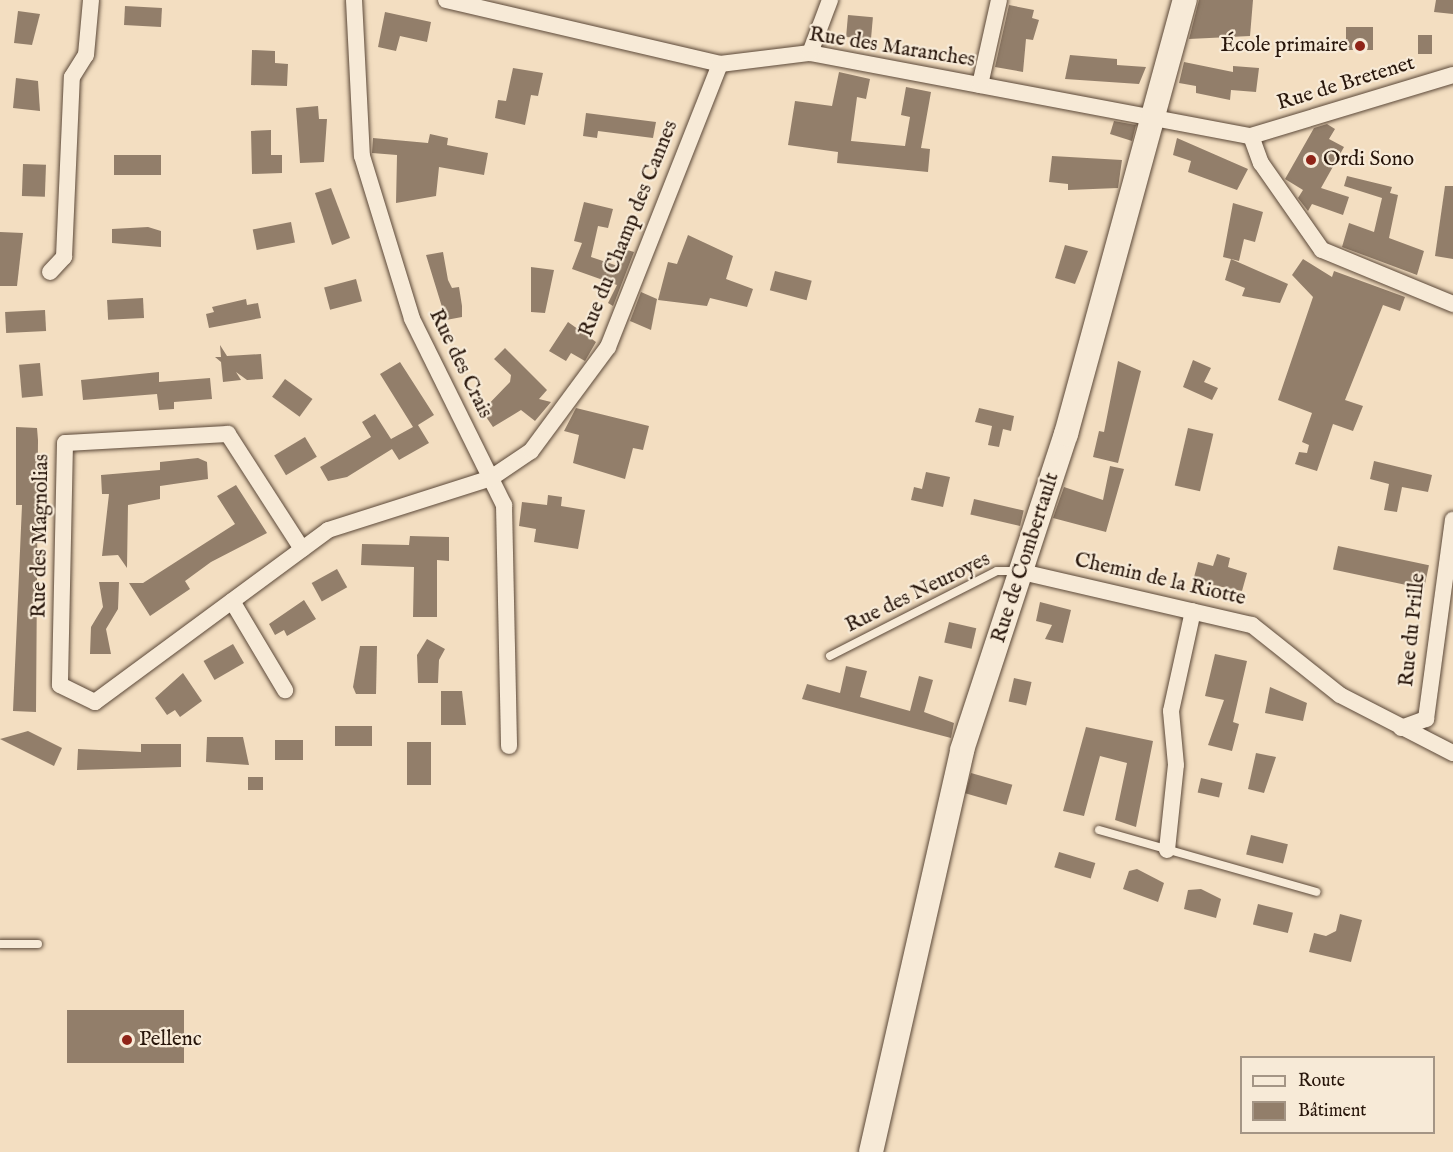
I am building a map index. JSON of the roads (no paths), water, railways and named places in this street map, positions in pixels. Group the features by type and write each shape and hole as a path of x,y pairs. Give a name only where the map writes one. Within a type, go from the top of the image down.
{"street":[{"path":"50,272 64,257 72,77 86,55 91,0"},
{"name":"Rue des Crais","path":"354,0 362,156 411,319 504,505 509,746"},
{"name":"Rue des Maranches","path":"446,0 720,64 810,53 1251,136"},
{"path":"810,53 830,0"},
{"path":"980,85 999,0"},
{"name":"Rue de Combertault","path":"871,1152 962,750 1022,572 1156,118 1185,0"},
{"name":"Rue du Champ des Cannes","path":"491,478 531,452 608,347 720,64"},
{"name":"Rue de Bretenet","path":"1251,136 1453,75"},
{"path":"1251,136 1261,163 1322,250 1453,304"},
{"name":"Rue des Magnolias","path":"302,549 228,434 65,443 60,686 95,702 328,530 491,478"},
{"name":"Rue du Prille","path":"1401,728 1426,719 1453,520"},
{"name":"Chemin de la Riotte","path":"1022,572 1252,625 1340,696 1453,753"},
{"path":"232,601 285,690"},
{"path":"1167,850 1176,765 1171,711 1193,611"}],"lane":[{"name":"Rue des Neuroyes","path":"830,656 997,571 1022,572"},
{"path":"1099,830 1316,892"},
{"path":"0,944 38,944"}],"place":[{"name":"École primaire","path":"1360,46"},
{"name":"Ordi Sono","path":"1311,160"},
{"name":"Pellenc","path":"127,1040"}]}
